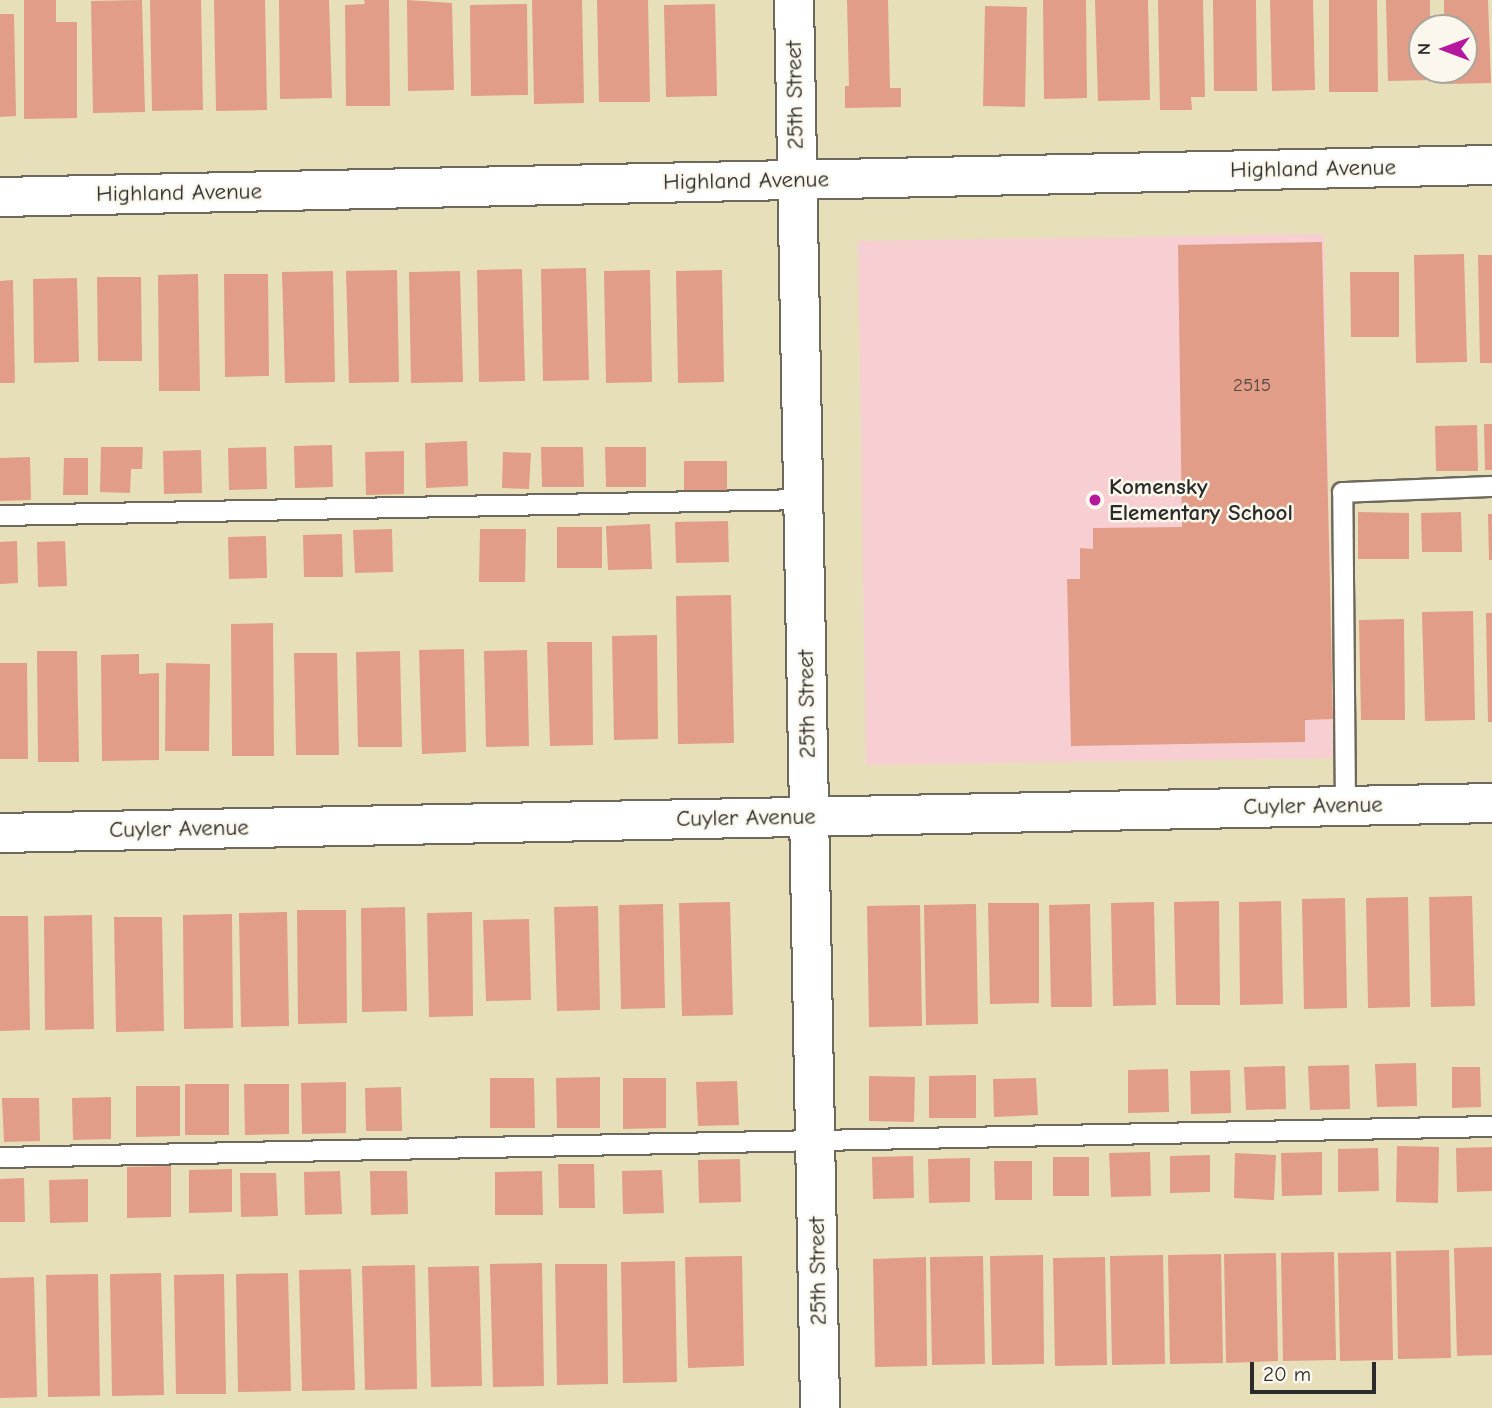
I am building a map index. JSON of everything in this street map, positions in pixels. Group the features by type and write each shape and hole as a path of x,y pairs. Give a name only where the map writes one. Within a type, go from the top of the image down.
{"street":[{"name":"25th Street","path":"794,0 820,1408"},
{"name":"Highland Avenue","path":"0,197 1492,165"},
{"name":"Cuyler Avenue","path":"0,833 1492,803"}],"lane":[{"path":"1345,806 1342,492 1492,486"},
{"path":"0,515 803,499"},
{"path":"0,1157 1492,1126"}],"shaded area":[{"name":"Komensky Elementary School","path":"1324,234 1333,758 866,765 858,241"}],"building":[{"path":"24,0 56,0 56,22 77,22 77,118 24,119"},
{"path":"142,0 145,112 93,113 91,1"},
{"path":"150,0 201,0 203,110 152,111"},
{"path":"214,0 265,0 267,110 216,111"},
{"path":"279,0 329,0 332,98 280,99"},
{"path":"364,0 389,0 390,106 346,106 345,5 365,4"},
{"path":"407,0 452,3 454,90 408,91"},
{"path":"532,0 582,0 584,103 534,104"},
{"path":"597,0 648,0 650,102 599,102"},
{"path":"847,0 888,0 890,88 901,88 901,107 845,108 845,86 849,86"},
{"path":"1043,0 1086,0 1087,98 1044,99"},
{"path":"1095,0 1148,0 1150,100 1098,101"},
{"path":"1158,0 1203,0 1205,97 1191,97 1192,110 1160,110"},
{"path":"1213,0 1256,0 1257,91 1214,91"},
{"path":"1270,0 1313,0 1315,90 1272,91"},
{"path":"1329,0 1377,0 1378,92 1329,92"},
{"path":"1386,0 1430,0 1430,14 1408,14 1408,81 1388,81"},
{"path":"1444,0 1488,0 1491,83 1478,83 1478,14 1444,14"},
{"path":"527,4 528,95 471,96 470,5"},
{"path":"715,4 717,96 666,97 664,5"},
{"path":"985,6 1027,7 1025,107 983,106"},
{"path":"0,14 14,14 16,116 0,117"},
{"path":"1322,242 1333,719 1305,720 1305,742 1071,746 1067,579 1080,579 1080,548 1093,549 1093,528 1182,527 1178,245"},
{"path":"1464,254 1467,362 1416,363 1414,255"},
{"path":"1478,255 1492,255 1492,363 1480,363"},
{"path":"586,268 589,380 543,381 541,269"},
{"path":"522,269 525,381 479,382 477,270"},
{"path":"397,270 399,382 349,383 346,271"},
{"path":"650,270 652,382 606,383 604,271"},
{"path":"722,270 724,382 678,383 676,271"},
{"path":"333,271 335,382 285,383 282,272"},
{"path":"460,271 463,382 411,383 409,272"},
{"path":"1350,272 1399,272 1399,337 1351,337"},
{"path":"198,274 200,391 159,391 158,275"},
{"path":"224,274 268,274 269,376 225,377"},
{"path":"97,277 141,277 142,361 98,361"},
{"path":"77,278 79,362 34,363 33,279"},
{"path":"13,280 15,383 0,383 0,281"},
{"path":"1484,424 1492,424 1492,470 1485,470"},
{"path":"1477,425 1478,471 1436,471 1435,426"},
{"path":"467,441 468,486 426,488 425,443"},
{"path":"332,445 333,487 295,488 294,446"},
{"path":"101,447 143,447 142,469 131,469 130,493 100,492"},
{"path":"266,447 267,489 229,490 228,448"},
{"path":"541,447 583,447 584,487 542,487"},
{"path":"605,447 646,447 646,487 606,487"},
{"path":"201,450 202,493 164,494 163,451"},
{"path":"404,451 404,494 366,495 365,452"},
{"path":"503,452 531,453 529,489 502,488"},
{"path":"30,457 31,500 0,501 0,458"},
{"path":"64,458 88,458 88,495 63,495"},
{"path":"684,461 727,461 727,490 684,490"},
{"path":"1358,512 1409,513 1409,559 1358,559"},
{"path":"1461,512 1462,552 1422,552 1421,513"},
{"path":"1488,514 1492,514 1492,560 1489,560"},
{"path":"728,521 729,562 676,563 675,522"},
{"path":"650,524 652,569 608,570 606,526"},
{"path":"557,527 602,527 602,568 557,568"},
{"path":"392,529 393,572 355,573 353,530"},
{"path":"480,529 526,529 525,582 479,582"},
{"path":"342,534 343,577 304,577 303,535"},
{"path":"266,536 267,578 229,579 228,537"},
{"path":"17,541 18,583 0,584 0,542"},
{"path":"65,541 67,586 38,587 37,542"},
{"path":"731,595 734,743 678,744 676,596"},
{"path":"1473,611 1475,720 1425,721 1422,612"},
{"path":"1486,613 1492,613 1492,722 1488,722"},
{"path":"1404,619 1405,720 1361,720 1359,620"},
{"path":"273,623 274,756 232,756 231,624"},
{"path":"657,635 658,739 614,740 612,636"},
{"path":"547,642 592,642 593,745 550,746"},
{"path":"464,649 466,752 422,754 419,650"},
{"path":"527,650 529,746 486,747 484,651"},
{"path":"37,651 77,651 79,762 38,762"},
{"path":"400,651 402,747 358,747 356,652"},
{"path":"294,653 337,653 339,755 296,755"},
{"path":"139,654 139,674 159,673 159,760 102,761 101,655"},
{"path":"0,663 27,663 28,759 0,759"},
{"path":"166,663 210,664 209,751 165,751"},
{"path":"1472,896 1475,1006 1431,1007 1429,897"},
{"path":"1408,897 1410,1007 1368,1008 1366,898"},
{"path":"1345,898 1347,1008 1304,1009 1302,899"},
{"path":"1219,901 1220,1005 1176,1005 1174,902"},
{"path":"1281,901 1283,1004 1240,1005 1239,902"},
{"path":"730,902 733,1015 682,1016 679,903"},
{"path":"1154,902 1156,1005 1113,1006 1111,903"},
{"path":"988,903 1039,903 1039,1003 990,1004"},
{"path":"663,904 665,1008 621,1009 619,905"},
{"path":"976,904 978,1024 926,1025 924,905"},
{"path":"1090,904 1092,1007 1051,1007 1049,905"},
{"path":"920,905 922,1026 869,1027 867,906"},
{"path":"598,906 600,1010 557,1011 554,907"},
{"path":"405,907 407,1011 362,1012 361,908"},
{"path":"297,910 346,910 347,1023 298,1024"},
{"path":"287,912 289,1026 241,1027 239,913"},
{"path":"472,912 473,1016 429,1017 427,913"},
{"path":"232,914 233,1028 184,1029 183,915"},
{"path":"92,915 94,1029 45,1030 44,916"},
{"path":"0,916 28,916 30,1030 0,1031"},
{"path":"114,917 162,917 164,1031 116,1032"},
{"path":"529,919 531,1000 486,1001 483,920"},
{"path":"1416,1063 1417,1106 1377,1107 1375,1064"},
{"path":"1349,1065 1350,1109 1310,1110 1308,1066"},
{"path":"1285,1066 1286,1109 1246,1110 1244,1067"},
{"path":"1452,1067 1480,1067 1481,1107 1452,1108"},
{"path":"1168,1069 1169,1112 1128,1113 1128,1070"},
{"path":"1230,1070 1231,1113 1191,1114 1190,1071"},
{"path":"976,1075 976,1118 929,1118 929,1076"},
{"path":"869,1076 915,1077 914,1122 869,1121"},
{"path":"600,1077 600,1128 557,1128 556,1078"},
{"path":"490,1078 534,1078 535,1128 490,1128"},
{"path":"623,1078 666,1078 666,1128 623,1129"},
{"path":"1036,1078 1038,1115 994,1117 993,1079"},
{"path":"737,1081 739,1125 698,1126 696,1082"},
{"path":"346,1082 346,1133 302,1134 301,1083"},
{"path":"185,1084 229,1084 229,1135 185,1135"},
{"path":"244,1084 289,1084 289,1134 245,1135"},
{"path":"136,1086 180,1086 180,1136 136,1137"},
{"path":"401,1087 402,1131 366,1131 365,1088"},
{"path":"111,1097 111,1139 73,1140 72,1098"},
{"path":"2,1098 39,1098 40,1141 4,1142"},
{"path":"1397,1146 1439,1147 1438,1203 1396,1202"},
{"path":"1492,1147 1492,1191 1457,1192 1456,1148"},
{"path":"1378,1148 1379,1191 1338,1192 1338,1149"},
{"path":"1150,1152 1151,1196 1111,1197 1109,1153"},
{"path":"1322,1152 1322,1195 1282,1196 1281,1153"},
{"path":"1235,1153 1276,1155 1274,1200 1234,1198"},
{"path":"1210,1155 1210,1192 1170,1193 1170,1156"},
{"path":"913,1156 914,1198 873,1199 872,1157"},
{"path":"1053,1157 1089,1157 1089,1196 1053,1196"},
{"path":"970,1158 970,1202 929,1203 928,1159"},
{"path":"740,1159 741,1202 699,1203 698,1160"},
{"path":"994,1161 1032,1161 1032,1200 995,1200"},
{"path":"558,1164 594,1164 595,1208 559,1208"},
{"path":"171,1166 171,1217 127,1218 127,1167"},
{"path":"232,1169 232,1212 189,1213 189,1170"},
{"path":"662,1170 664,1213 623,1214 622,1171"},
{"path":"340,1171 342,1214 305,1215 304,1172"},
{"path":"370,1171 407,1171 408,1214 371,1215"},
{"path":"542,1171 543,1215 495,1215 495,1172"},
{"path":"240,1173 276,1173 278,1216 241,1217"},
{"path":"24,1178 25,1222 0,1222 0,1179"},
{"path":"88,1179 88,1222 50,1223 49,1180"},
{"path":"1492,1247 1492,1355 1457,1356 1454,1248"},
{"path":"1449,1250 1451,1358 1398,1359 1396,1251"},
{"path":"1334,1252 1336,1360 1283,1361 1281,1253"},
{"path":"1391,1252 1393,1360 1340,1361 1338,1253"},
{"path":"1276,1253 1278,1361 1226,1363 1224,1254"},
{"path":"1221,1254 1223,1363 1170,1364 1168,1255"},
{"path":"1043,1255 1044,1364 992,1365 990,1256"},
{"path":"1163,1255 1165,1364 1112,1365 1110,1256"},
{"path":"742,1256 744,1366 688,1368 685,1257"},
{"path":"983,1256 985,1364 932,1365 930,1257"},
{"path":"926,1257 927,1366 875,1367 873,1259"},
{"path":"1105,1257 1107,1365 1055,1366 1053,1258"},
{"path":"675,1261 677,1382 623,1383 621,1262"},
{"path":"542,1263 544,1386 493,1387 490,1264"},
{"path":"555,1264 607,1264 608,1384 557,1385"},
{"path":"415,1265 417,1389 365,1390 362,1266"},
{"path":"479,1266 482,1386 431,1387 428,1267"},
{"path":"351,1269 355,1390 302,1391 299,1270"},
{"path":"161,1273 164,1395 112,1396 110,1274"},
{"path":"288,1273 291,1391 238,1392 236,1274"},
{"path":"98,1274 100,1396 48,1397 46,1275"},
{"path":"224,1274 226,1394 176,1394 174,1275"},
{"path":"34,1277 37,1397 0,1398 0,1278"}],"place":[{"name":"Komensky Elementary School","path":"1095,500"}]}
